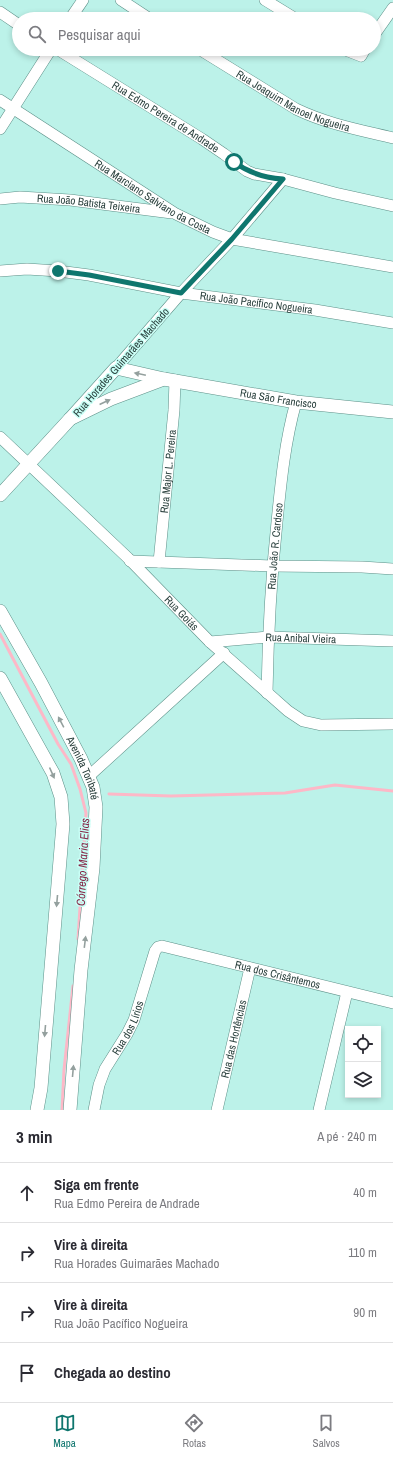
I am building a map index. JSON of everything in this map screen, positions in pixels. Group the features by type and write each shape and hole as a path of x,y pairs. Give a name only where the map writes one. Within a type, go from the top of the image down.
{"street":[{"path":"75,12 83,0"},
{"path":"121,0 139,12"},
{"path":"265,0 285,12"},
{"path":"381,25 393,8"},
{"path":"0,12 12,20"},
{"path":"0,129 47,56"},
{"name":"Rua Edmo Pereira de Andrade","path":"68,56 202,139 247,171 260,176 283,179 335,193 393,206"},
{"name":"Rua Joaquim Manoel Nogueira","path":"210,56 307,115 330,123 393,138"},
{"name":"Rua Marciano Salviano da Costa","path":"0,100 176,214 213,232 232,239 393,267"},
{"name":"Rua Horades Guimarães Machado","path":"70,419 181,293 232,239 283,179"},
{"name":"Rua João Batista Teixeira","path":"0,199 20,197 70,200 176,214"},
{"name":"Rua João Pacífico Nogueira","path":"0,271 27,269 89,275 181,293 315,310 393,323"},
{"name":"Rua São Francisco","path":"116,368 169,380 296,402 393,412"},
{"path":"0,495 70,419 111,399 169,380"},
{"name":"Rua Major L. Pereira","path":"159,562 174,410 169,380"},
{"name":"Rua João R. Cardoso","path":"267,693 268,637 272,566 283,464 289,427 296,402"},
{"name":"Rua Goiás","path":"0,437 130,561 210,642 288,711 303,720 321,725 393,724"},
{"path":"130,561 393,569"},
{"name":"Avenida Toribaté","path":"0,611 41,683 89,776 93,787 96,807 93,868 81,970 70,1110"},
{"name":"Rua Anibal Vieira","path":"210,642 268,637 393,641"},
{"path":"89,776 224,653"},
{"path":"0,678 53,773 61,797 63,824 41,1088 37,1110"},
{"name":"Rua dos Crisântemos","path":"162,946 393,1003"},
{"name":"Rua dos Lírios","path":"94,1110 99,1085 105,1069 128,1034 134,1020 155,951 158,947 162,946"},
{"name":"Rua das Hortências","path":"216,1110 250,968"},
{"path":"319,1110 347,992"}],"waterway":[{"name":"Córrego Maria Elias","path":"0,634 58,744 71,764 80,789 86,813 78,939"},
{"path":"109,794 171,796 285,793 335,785 393,791"},
{"name":"Córrego Maria Elias","path":"62,1110 64,1070 73,986"}],"route":[{"path":"58,271 89,275 181,293 260,208 283,179 254,174 234,162"}]}
